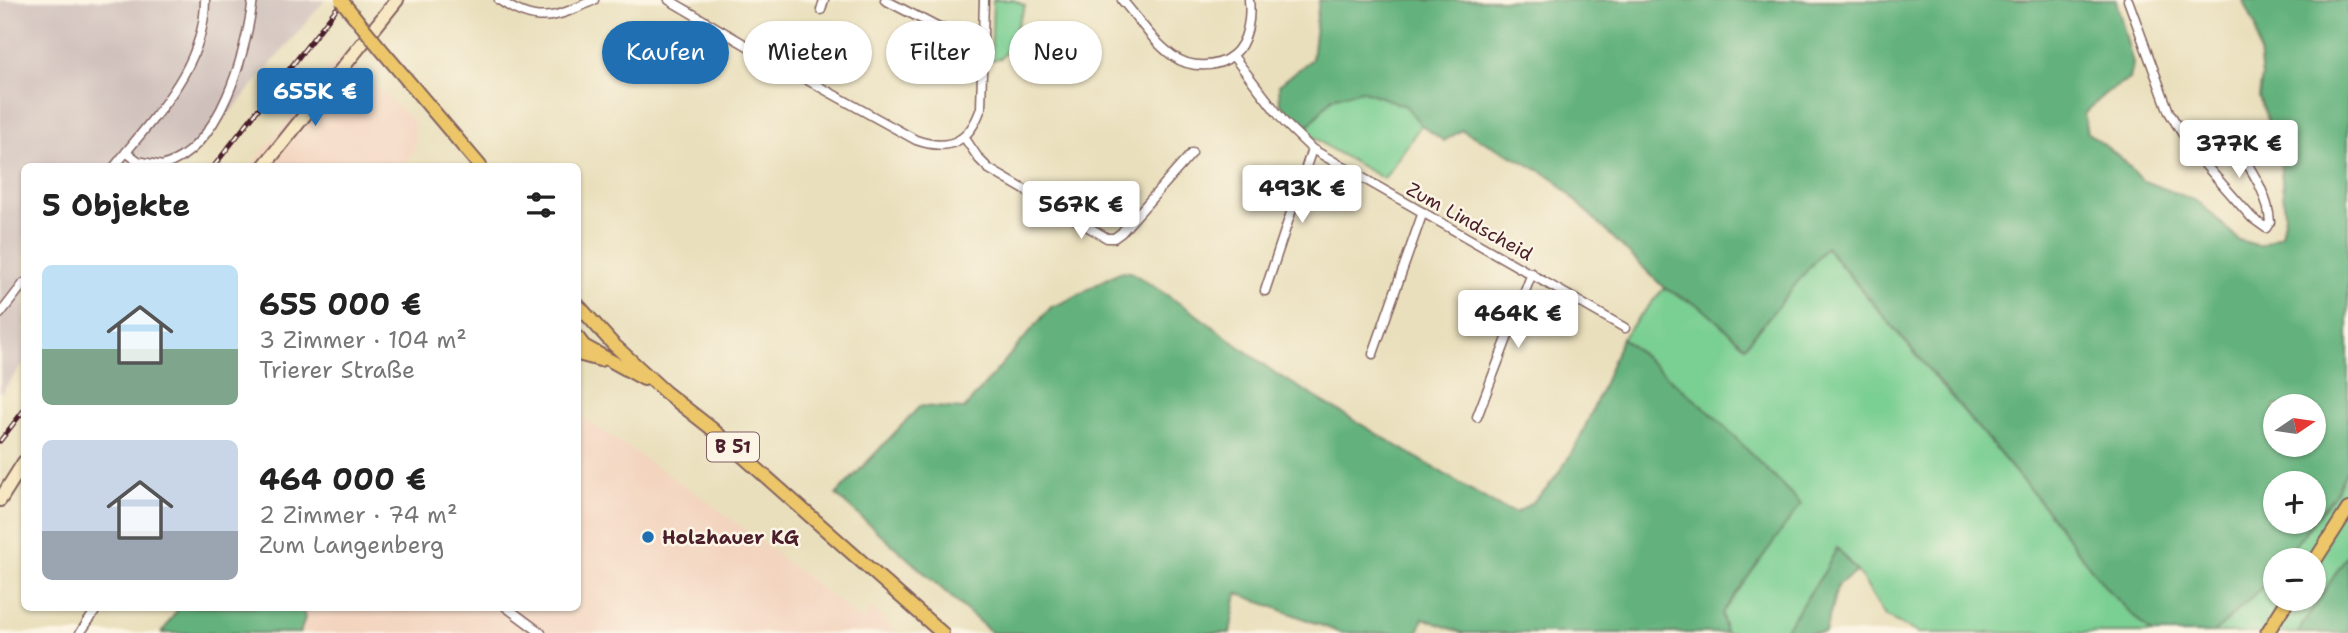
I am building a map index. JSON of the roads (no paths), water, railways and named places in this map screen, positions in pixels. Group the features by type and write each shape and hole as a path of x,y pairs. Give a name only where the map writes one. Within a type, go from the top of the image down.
{"main road":[{"path":"341,0 477,163"},
{"name":"B 51","path":"581,308 612,343 665,392 711,428 942,633"},
{"name":"B 51","path":"581,342 665,392"},
{"name":"B 51","path":"581,355 624,368"},
{"path":"2323,548 2348,509"},
{"path":"2267,633 2281,611"}],"street":[{"path":"117,163 181,80 195,56 203,30 205,0"},
{"path":"169,163 189,154 220,110 236,76 247,42 253,0"},
{"path":"266,163 397,0"},
{"path":"499,0 520,13 545,18 560,15 594,0"},
{"path":"669,0 916,140 947,145 964,137 976,123 981,108 982,84"},
{"path":"821,9 824,0"},
{"path":"885,0 926,21"},
{"path":"983,21 984,0"},
{"path":"1122,0 1161,46 1183,62 1198,66 1233,56 1249,24 1249,0"},
{"path":"2128,0 2169,112 2182,133 2244,208 2259,225 2266,228 2270,222 2270,213 2262,190 2230,136"},
{"name":"Zum Lindscheid","path":"1233,56 1285,123 1312,149 1625,328"},
{"path":"964,137 989,169 1107,239 1121,233 1192,153"},
{"path":"1265,291 1312,149"},
{"path":"126,152 138,161 148,163"},
{"path":"1373,354 1423,212"},
{"path":"1477,417 1532,273"},
{"path":"0,314 21,287"},
{"path":"0,500 21,467"},
{"path":"80,633 95,611"},
{"path":"511,611 541,633"}],"railway":[{"path":"216,163 343,0"},
{"path":"0,441 21,414"}],"place":[{"name":"Holzhauer KG","path":"648,537"}]}
